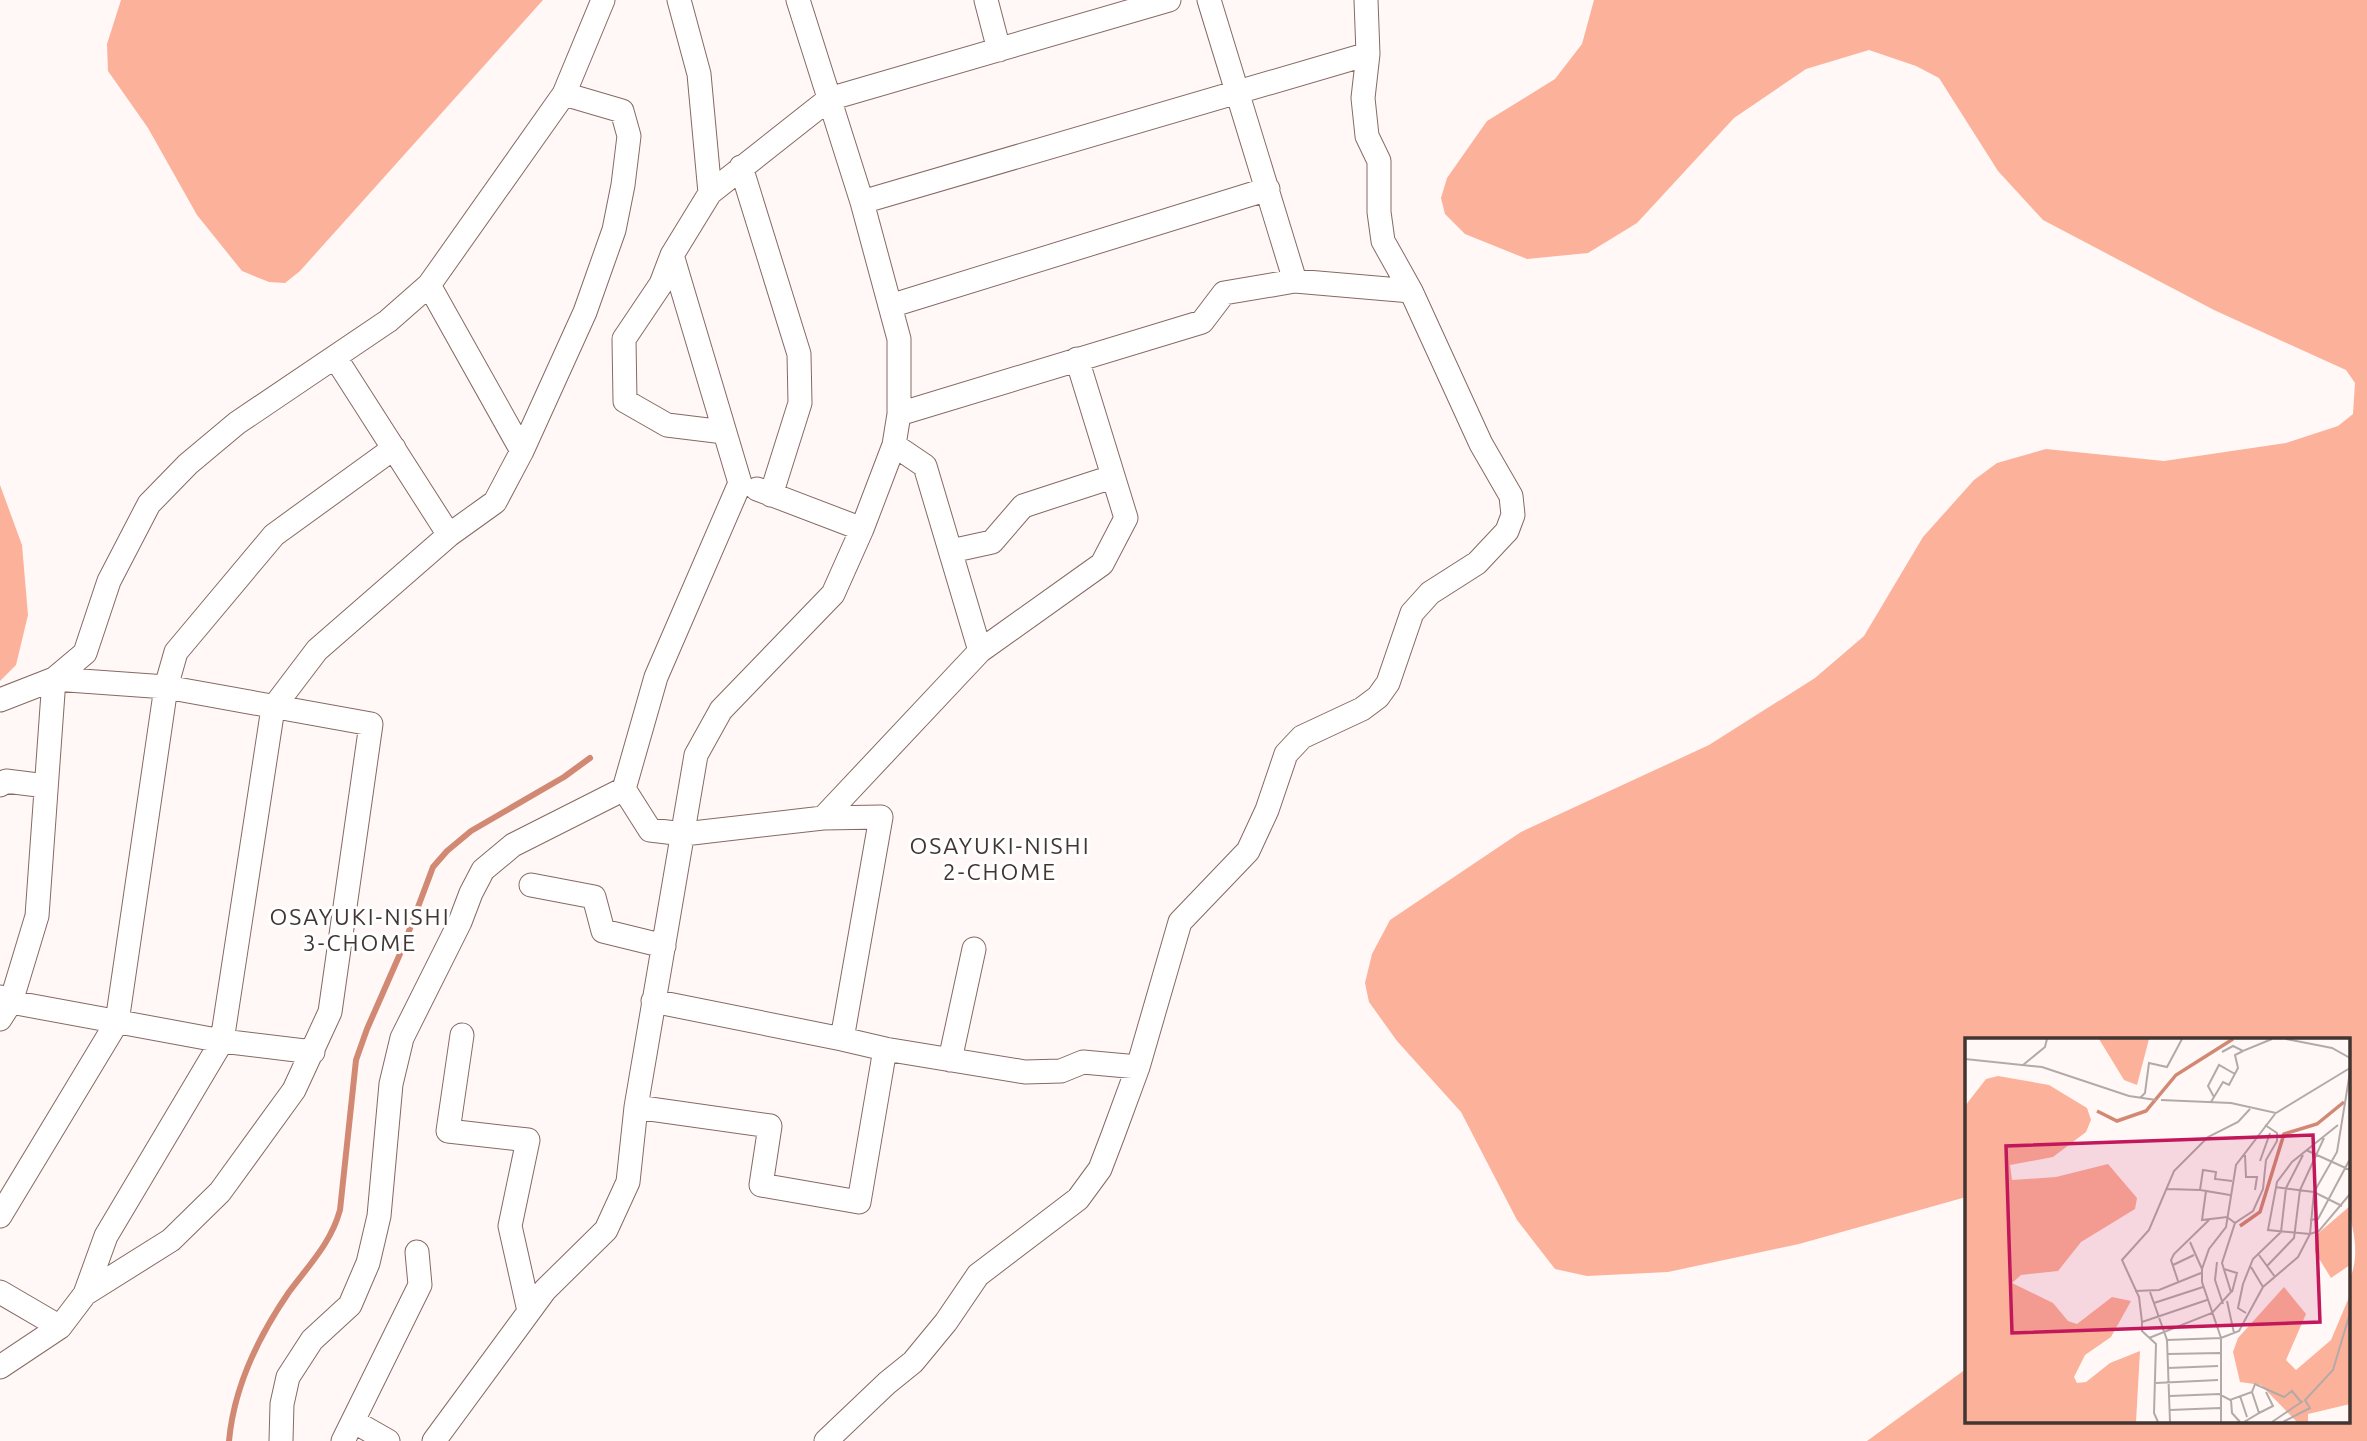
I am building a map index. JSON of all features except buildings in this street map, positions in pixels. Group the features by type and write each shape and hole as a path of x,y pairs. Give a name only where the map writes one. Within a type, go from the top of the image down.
{"street":[{"path":"0,699 54,679 85,653 109,581 149,504 188,464 237,423 388,321 429,285 564,94 603,0"},
{"path":"679,0 699,74 710,192"},
{"path":"434,1441 545,1290 606,1230 628,1182 636,1107 696,755 721,710 833,594 862,529 894,445 899,414 899,339 862,202 798,0"},
{"path":"986,0 999,50"},
{"path":"724,432 667,425 625,401 624,339 661,284 672,255 710,192 829,99 1169,0"},
{"path":"1209,0 1295,281"},
{"path":"826,1441 913,1362 946,1322 978,1275 1078,1199 1100,1169 1138,1067 1180,922 1248,851 1267,810 1286,754 1303,737 1362,709 1378,697 1388,682 1412,613 1430,593 1477,563 1507,531 1513,515 1511,496 1481,444 1411,291 1383,241 1379,212 1379,161 1367,136 1363,98 1368,54 1366,0"},
{"path":"862,202 1368,54"},
{"path":"0,1367 60,1328 85,1294 106,1236 222,1041 273,708 317,650 449,536 495,502 522,451 585,312 614,230 629,135 622,111 564,94"},
{"path":"741,167 799,354 800,403 771,495"},
{"path":"890,306 1268,189"},
{"path":"281,1441 282,1404 288,1377 312,1340 349,1305 368,1263 379,1216 391,1084 402,1038 460,922 471,892 483,870 513,845 624,789 656,677 740,483 672,255"},
{"path":"899,414 1202,322 1224,293 1295,281 1411,291"},
{"path":"429,285 522,451"},
{"path":"335,357 449,536"},
{"path":"823,818 980,651 1102,564 1126,518 1077,359"},
{"path":"894,445 925,466 980,651"},
{"path":"0,1216 117,1022 166,687 176,652 274,535 394,449"},
{"path":"951,551 992,542 1023,506 1112,477"},
{"path":"740,483 862,529"},
{"path":"54,679 166,687 371,724 330,1012 294,1090 220,1192 171,1240 85,1294"},
{"path":"54,679 37,916 4,1006 117,1022 222,1041 313,1052"},
{"path":"0,785 6,781 46,786"},
{"path":"624,789 650,830 684,834 823,818 881,817 842,1039"},
{"path":"531,886 594,897 603,931 664,946"},
{"path":"950,1060 974,949"},
{"path":"653,1001 885,1049 1025,1073 1061,1072 1083,1062 1138,1067"},
{"path":"462,1035 448,1131 528,1140 510,1226 529,1311"},
{"path":"636,1107 770,1126 761,1185 859,1202 885,1049"},
{"path":"388,1441 348,1431 420,1285 417,1252"},
{"path":"0,1292 60,1328"}],"shaded area":[{"path":"121,0 543,0 300,271 285,283 269,282 242,271 197,215 148,128 108,71 107,44"},
{"path":"1594,0 2367,0 2367,1441 1867,1441 1965,1370 1965,1424 2350,1424 2350,1278 2355,1246 2350,1217 2350,1038 1965,1038 1965,1197 1799,1244 1668,1272 1587,1276 1555,1269 1517,1220 1461,1112 1397,1041 1369,1002 1365,983 1372,954 1390,920 1521,832 1709,745 1815,678 1864,636 1923,537 1974,480 1997,463 2046,449 2164,461 2286,443 2338,426 2353,414 2355,383 2346,370 2214,310 2043,220 1998,171 1939,78 1916,66 1869,50 1806,69 1734,118 1637,223 1588,253 1527,259 1465,234 1445,214 1441,198 1447,178 1487,121 1555,79 1582,44"},
{"path":"0,485 22,545 28,615 16,665 0,681"}],"waterway":[{"path":"229,1441 236,1401 258,1344 336,1222 340,1210 356,1060 433,867 471,831 564,777 590,758"}],"district":[{"name":"OSAYUKI-NISHI 2-CHOME","path":"1000,859"},
{"name":"OSAYUKI-NISHI 3-CHOME","path":"360,930"}]}
